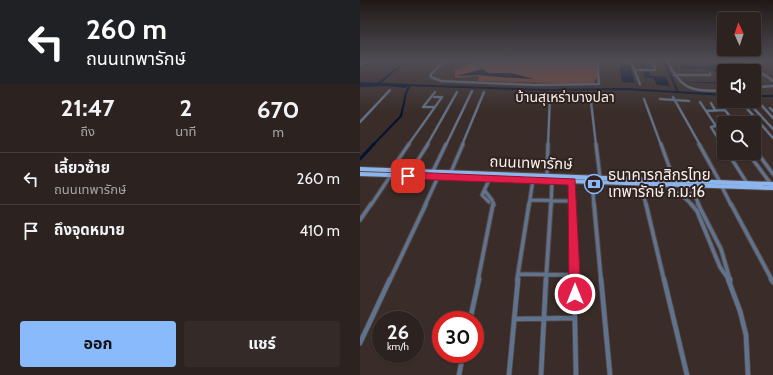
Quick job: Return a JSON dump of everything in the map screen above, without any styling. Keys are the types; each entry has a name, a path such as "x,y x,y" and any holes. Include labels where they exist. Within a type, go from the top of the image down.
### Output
{"main road":[{"name":"ถนนเทพารักษ์","path":"361,170 438,176 552,181 691,186 721,184"},
{"name":"ถนนเทพารักษ์","path":"391,172 410,170 600,177 674,180 772,187"},
{"name":"ถนนเทพารักษ์","path":"736,185 747,183 772,187"}],"street":[{"path":"433,78 441,81 535,85 597,85 599,84 599,78"},
{"path":"638,78 640,84"},
{"path":"677,78 687,88 717,90"},
{"path":"761,87 773,86"},
{"path":"360,122 390,90"},
{"path":"433,171 472,91"},
{"path":"435,92 423,107 435,107"},
{"path":"410,170 447,111 457,92"},
{"path":"451,172 484,92"},
{"path":"590,93 600,177"},
{"path":"542,96 550,96 547,175"},
{"path":"360,220 442,97 434,97"},
{"path":"660,99 674,98 689,101"},
{"path":"674,98 773,282"},
{"path":"644,99 674,180"},
{"path":"700,102 716,126 711,127 717,137"},
{"path":"711,103 715,110"},
{"path":"761,105 773,118"},
{"path":"746,108 773,138"},
{"path":"754,108 773,129"},
{"path":"770,108 773,111"},
{"path":"706,111 725,110 730,116"},
{"path":"761,158 773,174"},
{"path":"732,160 747,183"},
{"path":"753,160 772,187"},
{"path":"360,343 438,176"},
{"path":"472,311 491,202 482,195 485,192 490,178"},
{"path":"508,375 518,274 533,180"},
{"path":"541,375 552,181"},
{"path":"572,181 576,375"},
{"path":"592,182 610,375"},
{"path":"641,184 687,375"},
{"path":"666,185 690,202 700,217 720,267 730,282 746,335 748,375"},
{"path":"691,186 730,274 730,282"},
{"path":"682,196 693,193"},
{"path":"530,200 572,201"},
{"path":"690,202 696,200"},
{"path":"518,274 575,275"},
{"path":"514,319 575,318"},
{"path":"459,375 461,363"}],"shaded area":[{"path":"478,78 596,78 592,84 478,81"}],"water":[{"path":"621,78 634,78 635,83 622,82"},
{"path":"653,78 667,78 670,86 657,85"},
{"path":"360,82 412,84 405,88 385,86 360,87"},
{"path":"682,82 717,82 717,84"}],"waterway":[{"path":"378,84 385,78"},
{"path":"672,78 678,92"},
{"path":"373,145 401,116 406,93 410,85"},
{"path":"410,85 546,90 626,89 717,95"},
{"path":"761,96 773,96"},
{"path":"360,159 374,144"}],"place":[{"name":"ธนาคารกสิกรไทย เทพารักษ์ ก.ม.16","path":"594,184"}],"district":[{"name":"บ้านสุเหร่าบางปลา","path":"565,97"}],"route":[{"path":"408,176 572,181 575,294"}]}
